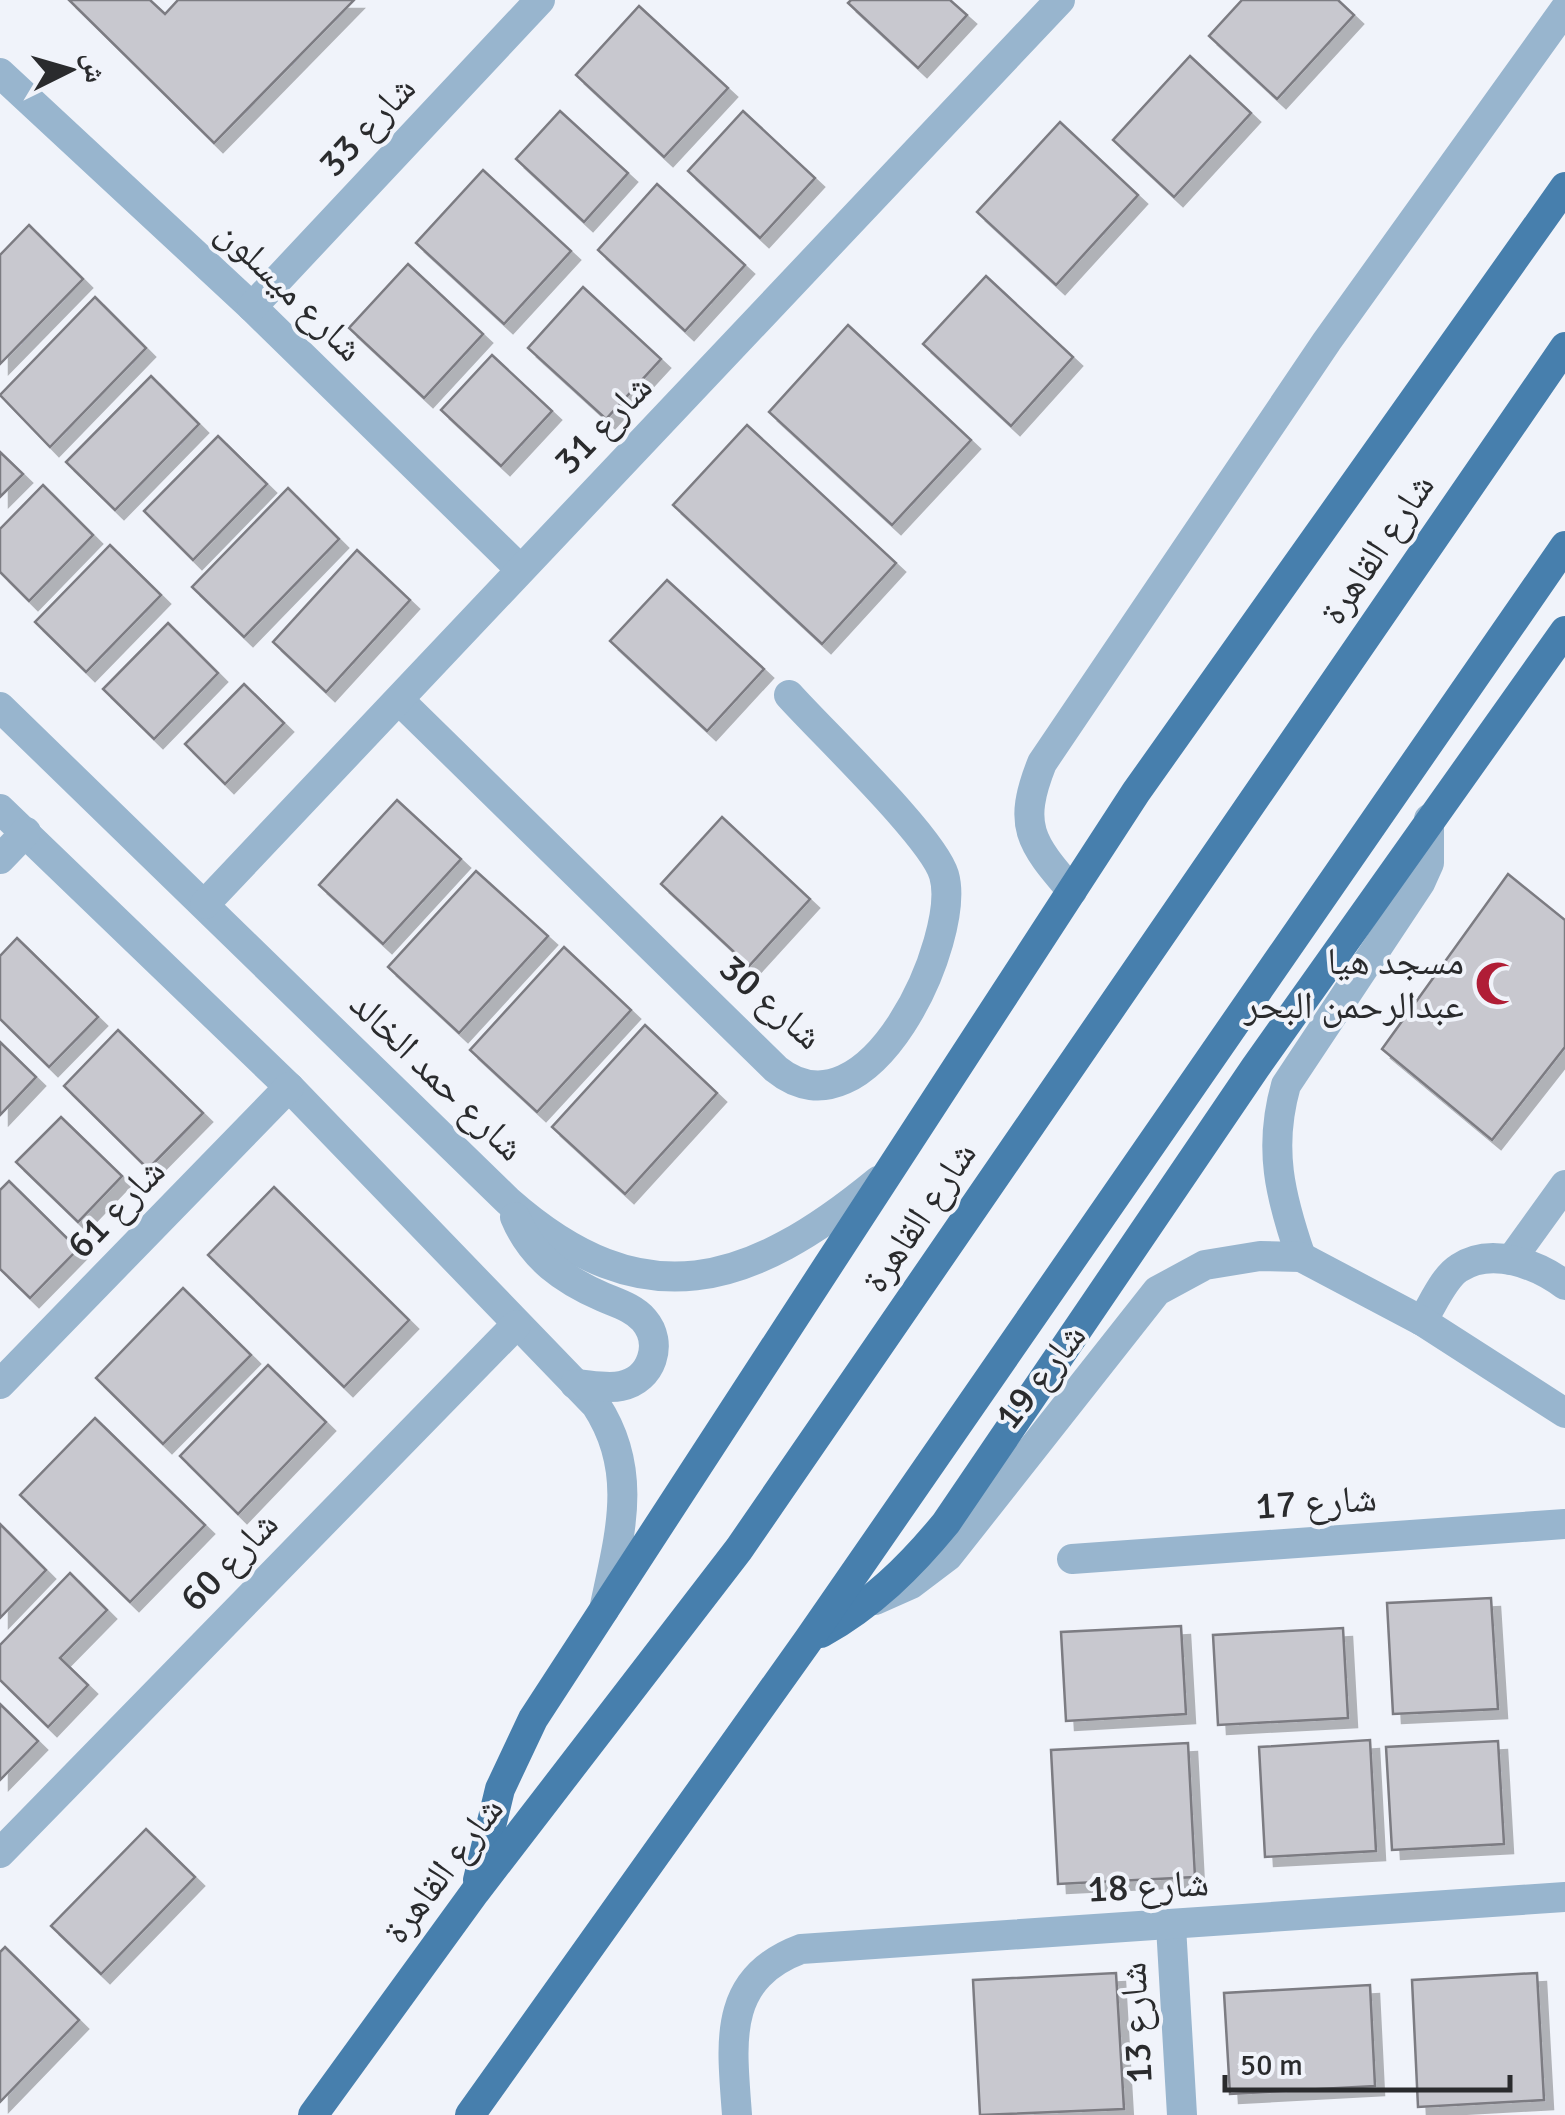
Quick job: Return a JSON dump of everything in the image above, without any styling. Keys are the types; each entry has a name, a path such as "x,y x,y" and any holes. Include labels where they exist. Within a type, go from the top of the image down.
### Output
{"main road":[{"path":"475,1892 500,1789 514,1753 1136,792 1565,187"},
{"name":"شارع القاهرة","path":"314,2115 475,1892 739,1550 1565,346"},
{"path":"470,2115 810,1640 1565,546"},
{"path":"810,1640 902,1574 946,1523 1429,819 1565,632"}],"street":[{"name":"شارع 33","path":"252,307 540,0"},
{"name":"شارع 31","path":"205,904 1060,0"},
{"path":"1072,891 1033,837 1027,801 1042,763 1327,341 1565,9"},
{"name":"شارع ميسلون","path":"0,73 252,307 520,569"},
{"name":"شارع 30","path":"399,700 776,1069 798,1083 829,1086 868,1068 887,1045 926,970 944,916 946,886 930,848 789,696"},
{"name":"شارع حمد الخالد","path":"0,708 508,1202 562,1244 612,1267 650,1275 688,1276 762,1259 797,1243 888,1173"},
{"path":"0,809 290,1087 575,1384 612,1430 622,1458 623,1520 603,1614"},
{"path":"1302,1257 1276,1164 1277,1116 1286,1085 1420,883 1428,863 1429,819"},
{"path":"0,858 26,832"},
{"name":"شارع 61","path":"0,1384 290,1087"},
{"path":"1511,1260 1565,1185"},
{"path":"508,1202 518,1226 549,1267 570,1283 638,1314 652,1334 652,1358 639,1378 616,1388 575,1384"},
{"name":"شارع 19","path":"868,1602 921,1578 956,1547 1158,1291 1205,1265 1260,1256 1302,1257 1422,1321 1565,1413"},
{"path":"1422,1321 1457,1268 1511,1260 1549,1273 1565,1285"},
{"name":"شارع 60","path":"0,1853 516,1325"},
{"name":"شارع 17","path":"1072,1559 1565,1524"},
{"name":"شارع 18","path":"737,2115 734,2023 750,1985 782,1956 821,1944 1171,1926 1565,1897"},
{"name":"شارع 13","path":"1171,1926 1182,2115"}],"building":[{"path":"69,0 150,0 165,14 178,0 354,0 214,143"},
{"path":"950,0 967,15 918,68 848,3"},
{"path":"1242,0 1338,0 1354,15 1277,99 1209,36"},
{"path":"639,6 728,88 664,157 576,75"},
{"path":"1190,56 1251,113 1174,197 1113,140"},
{"path":"560,111 628,173 584,222 516,159"},
{"path":"743,111 815,178 760,238 688,171"},
{"path":"1060,122 1138,195 1056,285 977,212"},
{"path":"483,170 571,251 504,324 416,243"},
{"path":"657,184 745,265 685,331 598,250"},
{"path":"29,225 83,279 0,364 0,255"},
{"path":"408,264 483,334 424,398 349,328"},
{"path":"986,276 1073,357 1011,426 923,344"},
{"path":"583,287 661,359 606,419 528,348"},
{"path":"95,297 146,348 50,447 0,395"},
{"path":"848,325 971,440 892,525 769,412"},
{"path":"492,355 552,411 501,466 441,410"},
{"path":"151,376 199,424 115,510 66,462"},
{"path":"747,425 896,563 822,644 673,505"},
{"path":"218,436 267,484 193,560 144,511"},
{"path":"0,452 23,474 0,497"},
{"path":"43,485 93,535 29,601 0,572 0,529"},
{"path":"288,488 339,539 244,637 192,587"},
{"path":"110,545 161,595 86,672 35,622"},
{"path":"357,550 410,600 326,692 273,642"},
{"path":"667,580 764,669 707,731 610,641"},
{"path":"168,623 218,673 154,739 103,689"},
{"path":"244,684 284,723 225,784 185,744"},
{"path":"397,800 461,859 383,944 319,885"},
{"path":"722,817 810,899 749,966 661,884"},
{"path":"476,871 548,936 459,1033 388,967"},
{"name":"مسجد هيا عبدالرحمن البحر","path":"1508,874 1565,920 1565,1047 1492,1140 1382,1049"},
{"path":"17,938 98,1017 49,1067 0,1019 0,956"},
{"path":"564,947 631,1010 537,1112 470,1050"},
{"path":"645,1025 717,1093 625,1194 552,1127"},
{"path":"118,1030 203,1113 148,1169 64,1086"},
{"path":"0,1042 36,1077 0,1115"},
{"path":"61,1117 122,1176 78,1222 16,1162"},
{"path":"9,1181 78,1249 30,1298 0,1269 0,1190"},
{"path":"274,1187 409,1320 344,1387 208,1255"},
{"path":"183,1288 251,1355 163,1444 96,1378"},
{"path":"268,1365 326,1422 238,1514 180,1456"},
{"path":"95,1418 205,1525 130,1602 20,1495"},
{"path":"0,1524 46,1570 0,1618"},
{"path":"70,1573 107,1610 60,1658 88,1685 48,1727 0,1680 0,1645"},
{"path":"1491,1598 1498,1709 1393,1714 1387,1603"},
{"path":"1181,1626 1186,1714 1066,1721 1061,1632"},
{"path":"1343,1628 1348,1718 1218,1725 1213,1635"},
{"path":"0,1704 38,1741 0,1780"},
{"path":"1370,1740 1376,1851 1265,1857 1259,1747"},
{"path":"1498,1741 1504,1844 1392,1850 1386,1747"},
{"path":"1188,1743 1195,1877 1058,1884 1051,1750"},
{"path":"146,1829 195,1877 101,1974 51,1926"},
{"path":"5,1947 79,2020 0,2102 0,1952"},
{"path":"1116,1973 1124,2109 980,2115 973,1980"},
{"path":"1537,1973 1544,2100 1418,2107 1412,1980"},
{"path":"1370,1985 1375,2086 1230,2094 1224,1993"}],"place":[{"name":"مسجد هيا عبدالرحمن البحر","path":"1497,983"}]}
